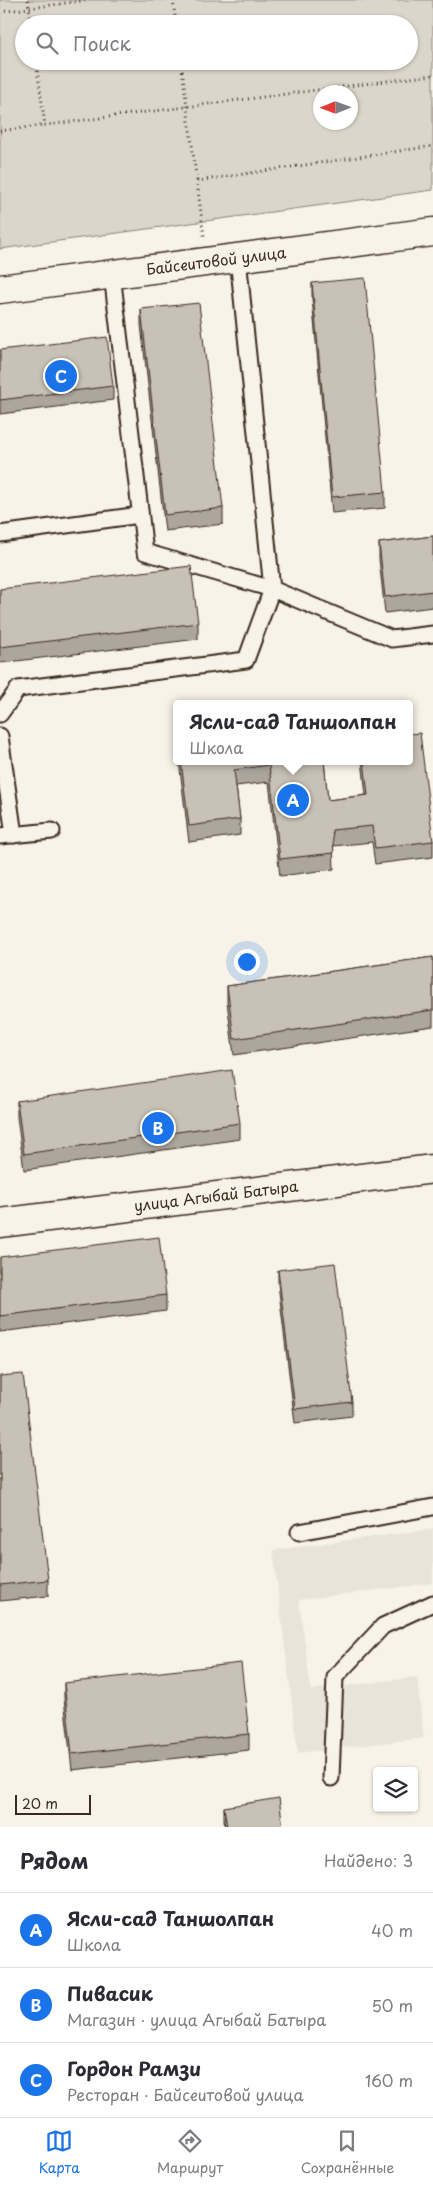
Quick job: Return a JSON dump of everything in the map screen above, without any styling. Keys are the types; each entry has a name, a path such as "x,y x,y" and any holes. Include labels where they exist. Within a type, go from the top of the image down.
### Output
{"street":[{"name":"Байсеитовой улица","path":"0,289 433,232"},
{"name":"улица Агыбай Батыра","path":"0,1223 433,1169"}],"lane":[{"path":"0,714 18,689 246,660 272,589 238,258"},
{"path":"112,274 145,552 272,589 392,639 433,634"},
{"path":"0,534 140,515"},
{"path":"0,736 7,836 52,831"},
{"path":"299,1532 433,1507"},
{"path":"331,1778 335,1677 383,1626 433,1603"}],"path":[{"path":"28,0 30,15"},
{"path":"0,12 88,0"},
{"path":"173,0 175,15"},
{"path":"37,70 45,125"},
{"path":"182,70 208,261"},
{"path":"0,131 433,75"},
{"path":"197,180 433,146"}],"shaded area":[{"path":"0,0 433,0 433,190 0,249"},
{"path":"433,1529 433,1583 299,1600 311,1690 417,1677 424,1738 298,1753 273,1550"}],"building":[{"path":"365,278 385,492 332,497 312,283"},
{"path":"199,303 223,508 165,515 141,309"},
{"path":"107,337 113,386 0,400 0,350"},
{"path":"433,536 433,591 385,597 379,543"},
{"path":"191,566 198,623 0,647 0,589"},
{"path":"420,733 433,841 375,848 372,826 332,830 334,853 280,859 269,765 324,765 328,800 368,795 364,765 413,765 413,734"},
{"path":"181,765 269,765 234,770 240,819 189,826"},
{"path":"433,957 433,1010 234,1039 227,986"},
{"path":"232,1070 240,1123 24,1154 17,1101"},
{"path":"159,1237 166,1295 0,1316 0,1257"},
{"path":"335,1263 352,1402 295,1409 278,1270"},
{"path":"23,1374 48,1580 0,1585 0,1376"},
{"path":"241,1663 249,1734 72,1754 64,1683"},
{"path":"279,1798 283,1827 227,1827 224,1807"}],"place":[{"name":"Гордон Рамзи","path":"61,376"},
{"name":"Ясли-сад Таншолпан","path":"293,800"},
{"name":"Пивасик","path":"158,1128"}]}
